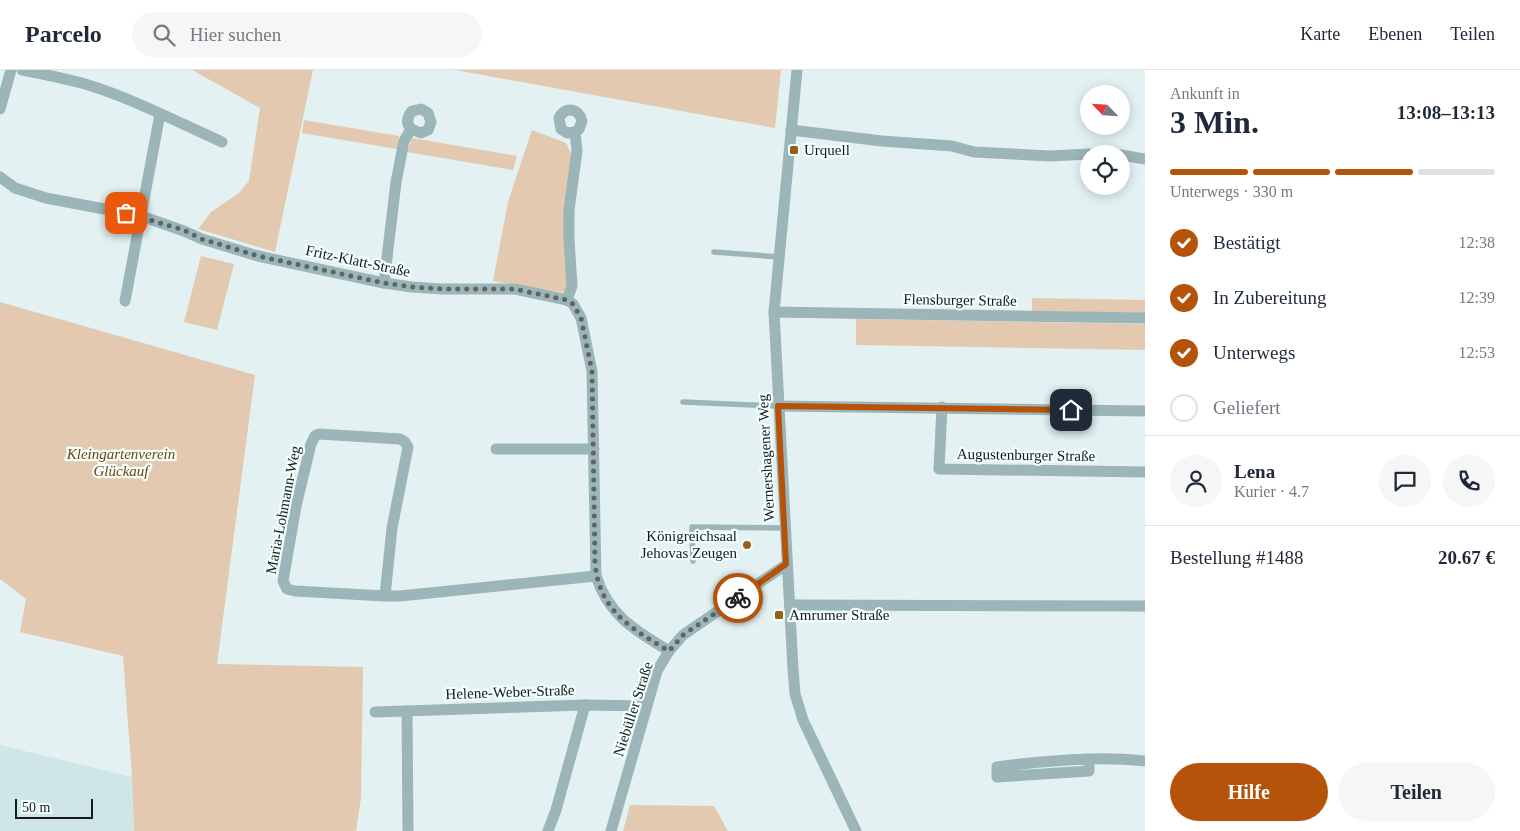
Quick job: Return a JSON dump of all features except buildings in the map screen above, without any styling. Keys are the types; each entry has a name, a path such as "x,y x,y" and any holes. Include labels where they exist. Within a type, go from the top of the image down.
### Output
{"street":[{"path":"0,109 11,70"},
{"path":"22,70 85,84 160,114 222,142"},
{"name":"Wernershagener Weg","path":"797,70 774,312 786,564 795,694 803,720 856,831"},
{"path":"125,301 160,114"},
{"path":"384,283 396,182 404,141 411,130"},
{"path":"791,130 886,142 952,146 974,152 1050,156 1080,154"},
{"path":"575,132 577,151 569,210 572,286 567,300 573,304 581,318 589,352 593,391 596,576 604,597 625,622 669,651"},
{"path":"1130,156 1145,159"},
{"name":"Fritz-Klatt-Straße","path":"0,178 15,188 46,198 141,216 184,230 202,239 258,256 384,283 412,287 514,289 567,300"},
{"name":"Flensburger Straße","path":"774,312 1145,318"},
{"path":"778,406 1145,411"},
{"name":"Augustenburger Straße","path":"942,407 939,469 1145,472"},
{"name":"Maria-Lohmann-Weg","path":"386,596 392,528 408,447 400,439 319,434 315,436 311,444 296,506 283,581 287,589 295,591 386,596 400,596 596,576"},
{"path":"496,449 594,449"},
{"name":"Niebüller Straße","path":"611,831 658,671 669,651 683,635 786,564"},
{"path":"790,604 1145,606"},
{"path":"548,831 556,810 584,705"},
{"name":"Helene-Weber-Straße","path":"375,712 584,705 647,706"},
{"path":"407,711 408,831"},
{"path":"1089,759 1089,771 997,778 996,767 1089,759 1123,758 1145,761"}],"lane":[{"path":"714,252 779,257"},
{"path":"684,402 778,406"},
{"path":"693,561 692,527 785,528"}],"shaded area":[{"path":"0,745 132,777 134,831 0,831"}],"green space":[{"path":"192,70 313,70 275,252 198,229 211,212 239,193 249,181 260,108"},
{"path":"455,70 781,70 775,128"},
{"path":"304,120 399,136 397,149 302,133"},
{"path":"532,130 566,143 572,155 568,290 565,293 493,281 508,202"},
{"path":"412,138 517,156 513,170 407,152"},
{"path":"201,256 234,264 217,330 184,322"},
{"path":"1032,298 1145,300 1145,313 1032,311"},
{"name":"Kleingartenverein Glückauf","path":"0,302 255,375 217,664 363,667 361,798 356,831 134,831 123,656 20,632 26,599 0,579"},
{"path":"856,319 1145,324 1145,350 856,345"},
{"path":"630,805 714,806 728,831 623,831"}],"way so far":[{"path":"126,213 184,230 202,239 258,256 384,283 442,289 514,289 560,297 567,300 573,304 581,318 592,371 595,563 596,576 604,597 617,615 633,629 669,651 683,635 738,598"}],"place":[{"name":"Urquell","path":"794,150"},
{"name":"Königreichsaal Jehovas Zeugen","path":"747,545"},
{"name":"Amrumer Straße","path":"779,615"}],"route":[{"path":"738,598 786,564 778,406 1071,410"}]}
